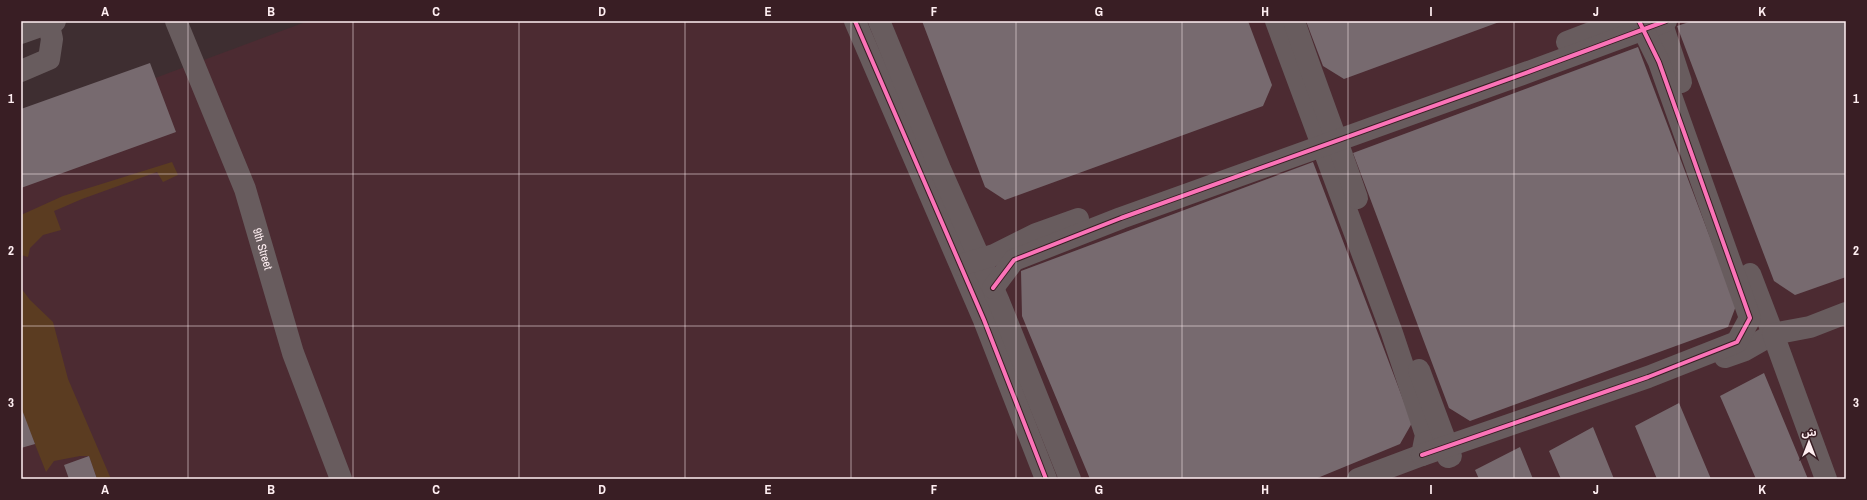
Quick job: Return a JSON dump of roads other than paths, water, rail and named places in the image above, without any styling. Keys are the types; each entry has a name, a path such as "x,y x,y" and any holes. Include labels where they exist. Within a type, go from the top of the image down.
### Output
{"street":[{"name":"9th Street","path":"176,21 245,189 293,353 341,479"},
{"path":"855,21 970,262 993,288 1070,479"},
{"path":"879,21 970,262 984,320 1046,479"},
{"path":"1276,21 1327,137 1379,264 1450,450"},
{"path":"1294,21 1321,102 1327,137 1426,435 1422,455"},
{"path":"993,288 1014,260 1622,21"},
{"path":"21,34 51,22 52,39 49,59 21,71"},
{"path":"970,262 994,255 1036,234 1327,137 1654,23"},
{"path":"1654,23 1659,62 1750,318 1761,335 1826,479"},
{"path":"1654,23 1714,178 1761,335 1813,479"},
{"path":"1391,479 1450,450 1745,350 1761,335 1846,303"},
{"path":"1761,335 1810,327 1846,313"},
{"path":"1358,479 1422,455 1450,450"}]}
